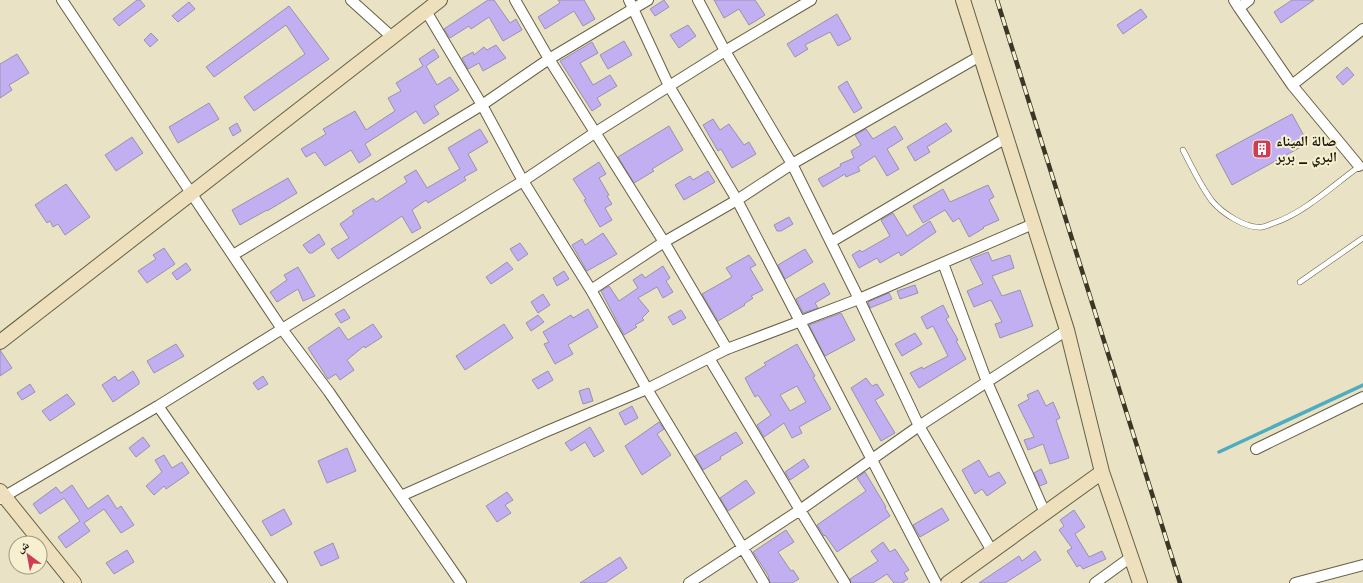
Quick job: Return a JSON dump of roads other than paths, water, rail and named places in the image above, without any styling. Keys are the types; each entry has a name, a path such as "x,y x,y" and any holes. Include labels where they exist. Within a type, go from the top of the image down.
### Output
{"street":[{"path":"62,0 191,194 234,255 282,329 329,392 461,583"},
{"path":"351,0 392,37"},
{"path":"0,342 440,0"},
{"path":"515,0 549,59 664,242 727,350"},
{"path":"234,255 482,105 632,4 648,0"},
{"path":"698,0 725,51 792,164 859,299 919,426 992,551"},
{"path":"74,583 1,495 158,406 523,181 596,132 725,51 811,0"},
{"path":"963,0 1067,330 1102,472 1140,583"},
{"path":"1249,0 1236,4 1292,85 1362,167"},
{"path":"632,4 669,86 737,200 936,583"},
{"path":"426,11 482,105 523,181 590,290 647,389 764,583"},
{"path":"1292,85 1363,29"},
{"path":"590,290 664,242 737,200 792,164 980,56"},
{"path":"831,242 1006,138"},
{"path":"401,496 545,432 647,389 727,350 859,299 1033,224"},
{"path":"943,263 987,382 1045,513"},
{"path":"689,583 800,510 919,426 1067,330"},
{"path":"710,358 845,583"},
{"path":"1256,449 1363,397"},
{"path":"158,406 282,583"},
{"path":"948,583 1102,472"},
{"path":"1095,583 1131,557"},
{"path":"1295,583 1363,565"},
{"path":"1333,573 1336,583"}],"lane":[{"path":"1183,150 1205,190 1214,202 1228,215 1245,224 1262,227 1282,220 1310,204 1362,167"},
{"path":"1300,282 1363,238"}],"waterway":[{"path":"1219,452 1363,385"}],"railway":[{"path":"997,0 1180,583"}],"place":[{"name":"صالة الميناء البري _ بربر","path":"1262,149"}]}
